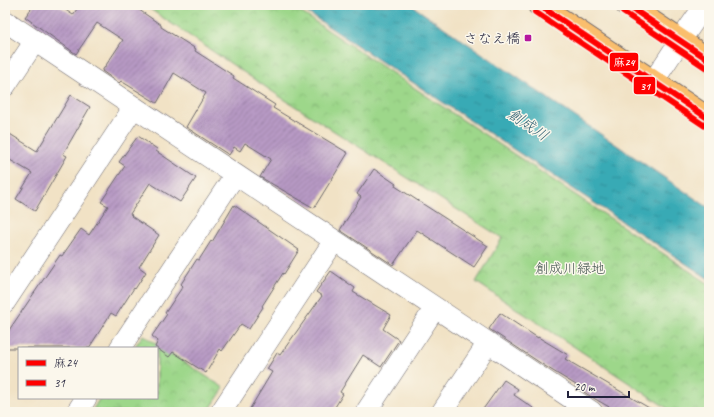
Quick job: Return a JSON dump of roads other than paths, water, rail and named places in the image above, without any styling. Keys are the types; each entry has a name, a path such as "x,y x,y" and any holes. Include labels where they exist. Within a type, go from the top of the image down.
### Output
{"highway":[{"path":"539,5 709,119"},
{"path":"627,5 709,60"}],"street":[{"path":"653,82 705,5"},
{"path":"5,21 592,412"},
{"path":"5,86 35,41"},
{"path":"5,302 134,107"},
{"path":"121,347 235,175"},
{"path":"221,412 334,241"},
{"path":"366,412 435,308"},
{"path":"442,412 488,343"},
{"path":"77,412 85,399"}],"water":[{"name":"創成川","path":"296,5 411,5 709,208 709,279"}],"place":[{"name":"さなえ橋","path":"528,38"}],"park label":[{"name":"創成川緑地","path":"570,268"}]}
